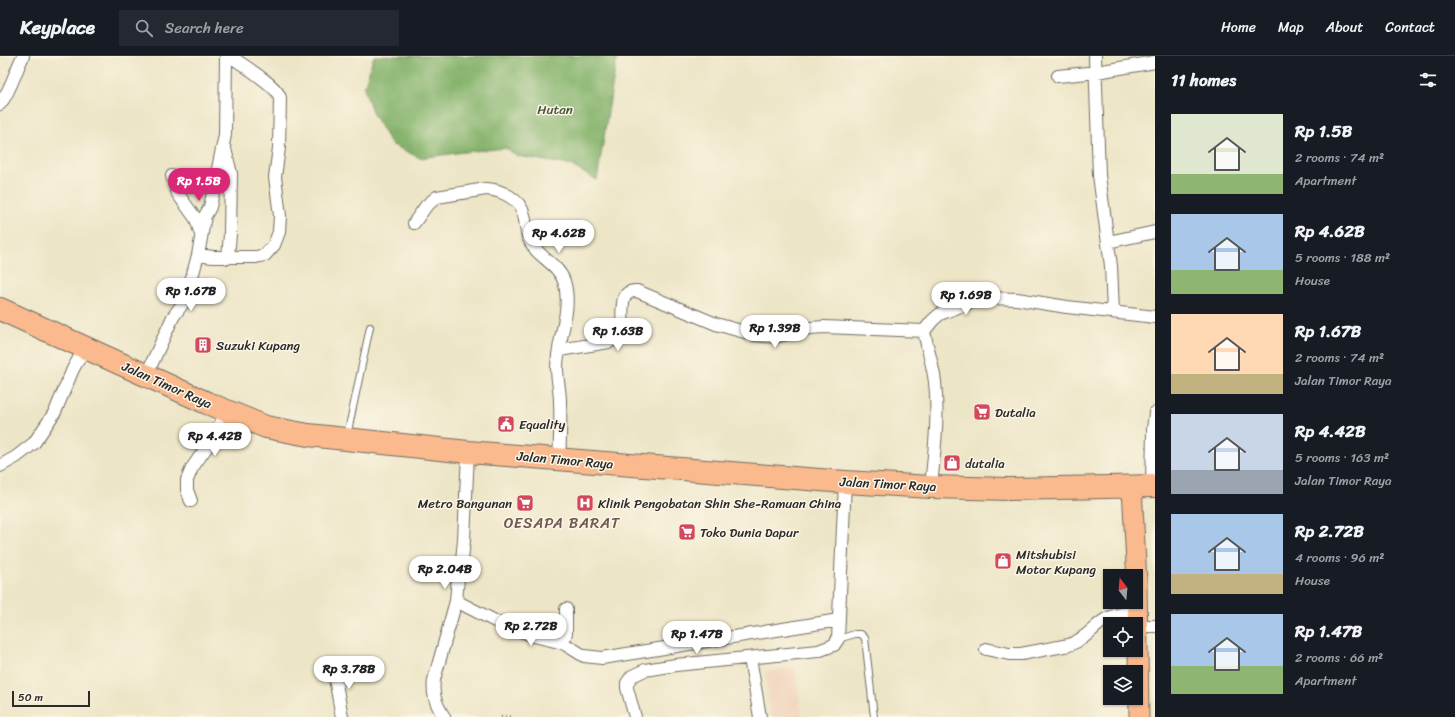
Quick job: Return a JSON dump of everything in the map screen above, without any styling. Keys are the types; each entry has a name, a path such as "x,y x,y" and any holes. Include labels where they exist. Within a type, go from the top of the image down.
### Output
{"highway":[{"name":"Jalan Timor Raya","path":"0,309 207,403 266,427 308,435 346,440 559,460 846,482 932,487 1009,489 1146,487"}],"main road":[{"path":"1139,717 1144,621 1135,541 1146,487"}],"street":[{"path":"0,104 9,92 17,67 23,56"},
{"path":"146,376 173,317 186,299 198,255 205,216 210,207 224,142 226,56"},
{"path":"198,255 247,258 266,255 274,245 279,232 280,216 275,177 279,148 279,93 268,83 230,56"},
{"path":"1096,56 1099,175 1111,266 1113,311"},
{"path":"1058,76 1096,72 1155,62"},
{"path":"224,142 231,174 228,258"},
{"path":"172,176 178,194 196,220 201,236"},
{"path":"414,223 426,206 434,199 441,196 486,189 498,191 513,199 520,207 530,241 556,268 564,283 566,301 563,335 559,350 557,368 560,401 559,460"},
{"path":"1108,242 1155,232"},
{"path":"559,350 609,342 619,338 622,332 624,298 632,290 716,324 765,337 775,337 810,328 824,327 924,331"},
{"path":"932,487 937,426 936,384 934,368 927,349 924,331 940,314 974,301 988,298 1017,299 1067,307 1113,311 1155,317"},
{"path":"0,466 16,457 34,443 55,412 73,369 85,348"},
{"path":"191,501 187,490 187,480 192,468 213,438 227,411"},
{"path":"1146,487 1155,413"},
{"path":"444,717 437,706 432,690 456,601 464,540 468,452"},
{"path":"636,717 627,688 632,676 645,670 676,665 818,651 834,645 838,639 846,482"},
{"path":"456,601 499,623 534,636 563,644 584,656 602,658 839,620"},
{"path":"563,644 566,632 566,609"},
{"path":"986,649 1009,654 1021,654 1069,645 1077,642 1105,620 1114,616 1144,621"},
{"path":"750,658 760,717"},
{"path":"333,667 342,717"}],"lane":[{"path":"346,440 370,327"},
{"path":"838,639 856,634 861,634 865,638 874,717"}],"path":[{"path":"501,717 512,717"}],"shaded area":[{"path":"795,667 802,717 771,717 765,672"}],"green space":[{"name":"Hutan","path":"374,56 617,56 597,180 570,165 517,156 506,148 420,158 391,144 373,114 364,88"}],"place":[{"name":"Suzuki Kupang","path":"203,345"},
{"name":"Dutalia","path":"982,412"},
{"name":"Equality","path":"506,424"},
{"name":"dutalia","path":"952,463"},
{"name":"Metro Bangunan","path":"525,503"},
{"name":"Klinik Pengobatan Shin She-Ramuan China","path":"585,503"},
{"name":"Toko Dunia Dapur","path":"687,532"},
{"name":"Mitshubisi Motor Kupang","path":"1003,561"}],"district":[{"name":"OESAPA BARAT","path":"562,523"}]}
